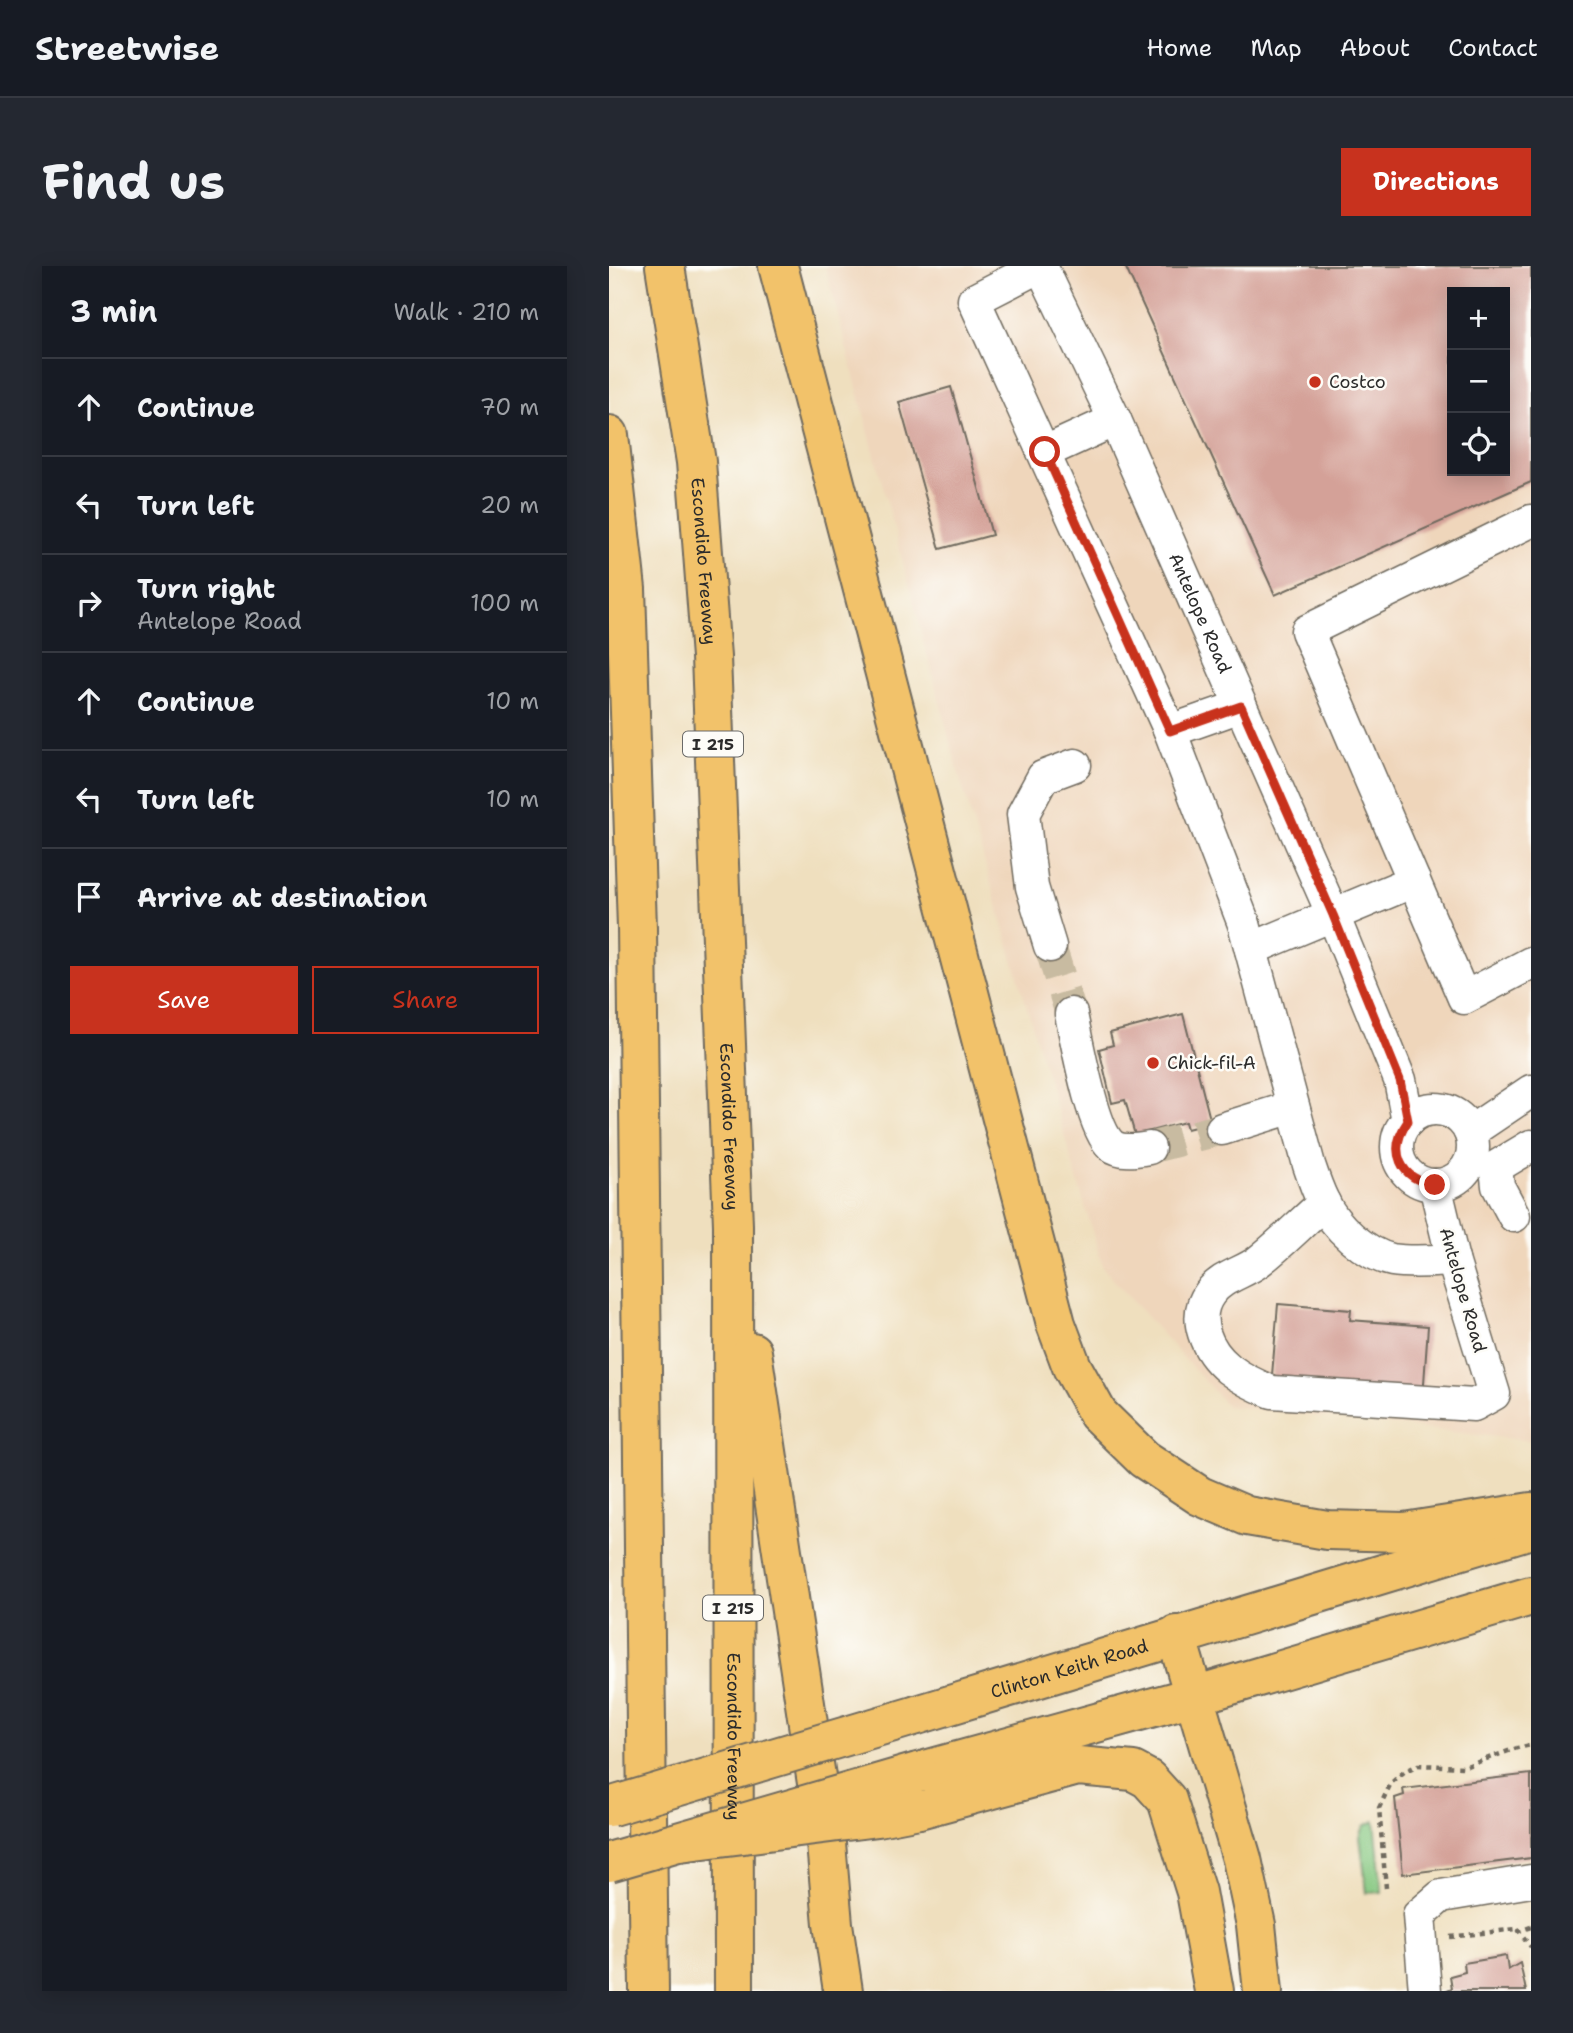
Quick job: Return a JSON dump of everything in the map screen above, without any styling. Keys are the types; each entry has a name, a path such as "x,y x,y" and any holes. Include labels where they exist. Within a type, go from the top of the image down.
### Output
{"main road":[{"name":"Escondido Freeway","path":"665,266 696,463 711,657 733,1225 734,1991"},
{"path":"778,266 1056,1324 1072,1367 1098,1414 1144,1459 1200,1496 1247,1516 1327,1530 1404,1532 1531,1512"},
{"path":"609,435 627,589 637,928 649,1991"},
{"path":"733,1225 824,1829 833,1924 843,1991"},
{"name":"Clinton Keith Road","path":"609,1807 1531,1529"},
{"path":"609,1863 680,1842 878,1817 919,1790 1194,1696 1531,1596"},
{"path":"1176,1635 1242,1859 1256,1925 1263,1991"},
{"path":"919,1790 1078,1766 1133,1771 1148,1779 1167,1800 1196,1892 1214,1991"}],"street":[{"name":"Antelope Road","path":"1041,266 1115,420 1333,915 1400,1080 1408,1121"},
{"path":"1041,266 975,300 1170,731 1244,924 1309,1165 1324,1203 1337,1223 1351,1236 1368,1249 1390,1259 1421,1262 1453,1260"},
{"path":"1045,452 1115,420"},
{"path":"1531,521 1307,631 1464,998 1531,963"},
{"path":"1170,731 1241,706"},
{"path":"1050,946 1032,887 1023,814 1043,777 1075,765"},
{"path":"1251,949 1414,881"},
{"path":"1071,1014 1100,1128 1112,1146 1131,1151 1149,1148"},
{"path":"1470,1132 1531,1091"},
{"path":"1222,1129 1293,1107"},
{"path":"1442,1110 1454,1114 1470,1132 1472,1157 1467,1168 1447,1183 1423,1183 1403,1168 1397,1144 1401,1131 1417,1113 1442,1110"},
{"path":"1514,1216 1498,1186 1496,1167 1531,1146"},
{"path":"1498,1186 1531,1165"},
{"name":"Antelope Road","path":"1324,1203 1252,1267 1232,1275 1211,1291 1202,1307 1202,1329 1212,1350 1228,1368 1272,1392 1474,1405 1494,1394 1453,1260 1435,1185"},
{"path":"1425,1991 1419,1915 1440,1896 1531,1881"}],"path":[{"path":"1386,1888 1379,1808 1391,1783 1403,1772 1418,1765 1464,1767 1531,1745"},
{"path":"1519,1931 1531,1927"},
{"path":"1449,1937 1516,1929 1531,1947"}],"shaded area":[{"path":"825,266 1531,266 1531,1441 1227,1406 1103,1268 956,764"}],"green space":[{"path":"1375,1821 1382,1892 1367,1893 1360,1837 1364,1826"}],"building":[{"name":"Costco","path":"1125,266 1531,266 1531,482 1275,595"},
{"path":"951,387 992,535 940,549 899,402"},
{"path":"1183,1014 1211,1123 1187,1129 1185,1122 1135,1135 1125,1100 1112,1103 1099,1049 1113,1045 1110,1033"},
{"path":"1278,1304 1351,1310 1350,1320 1428,1326 1423,1398 1271,1387"},
{"path":"1531,1774 1531,1858 1403,1874 1395,1798 1404,1795 1403,1789"},
{"path":"1506,1956 1508,1970 1520,1963 1526,1991 1445,1991 1452,1988 1450,1976 1465,1972 1464,1963"}],"tunnel":[{"path":"1050,946 1071,1014"},
{"path":"1149,1148 1222,1129"}],"place":[{"name":"Costco","path":"1315,382"},
{"name":"Chick-fil-A","path":"1153,1063"}],"route":[{"path":"1045,452 1170,731 1241,706 1333,915 1400,1080 1408,1121 1397,1144 1398,1156 1403,1168 1412,1177 1435,1185"}]}
